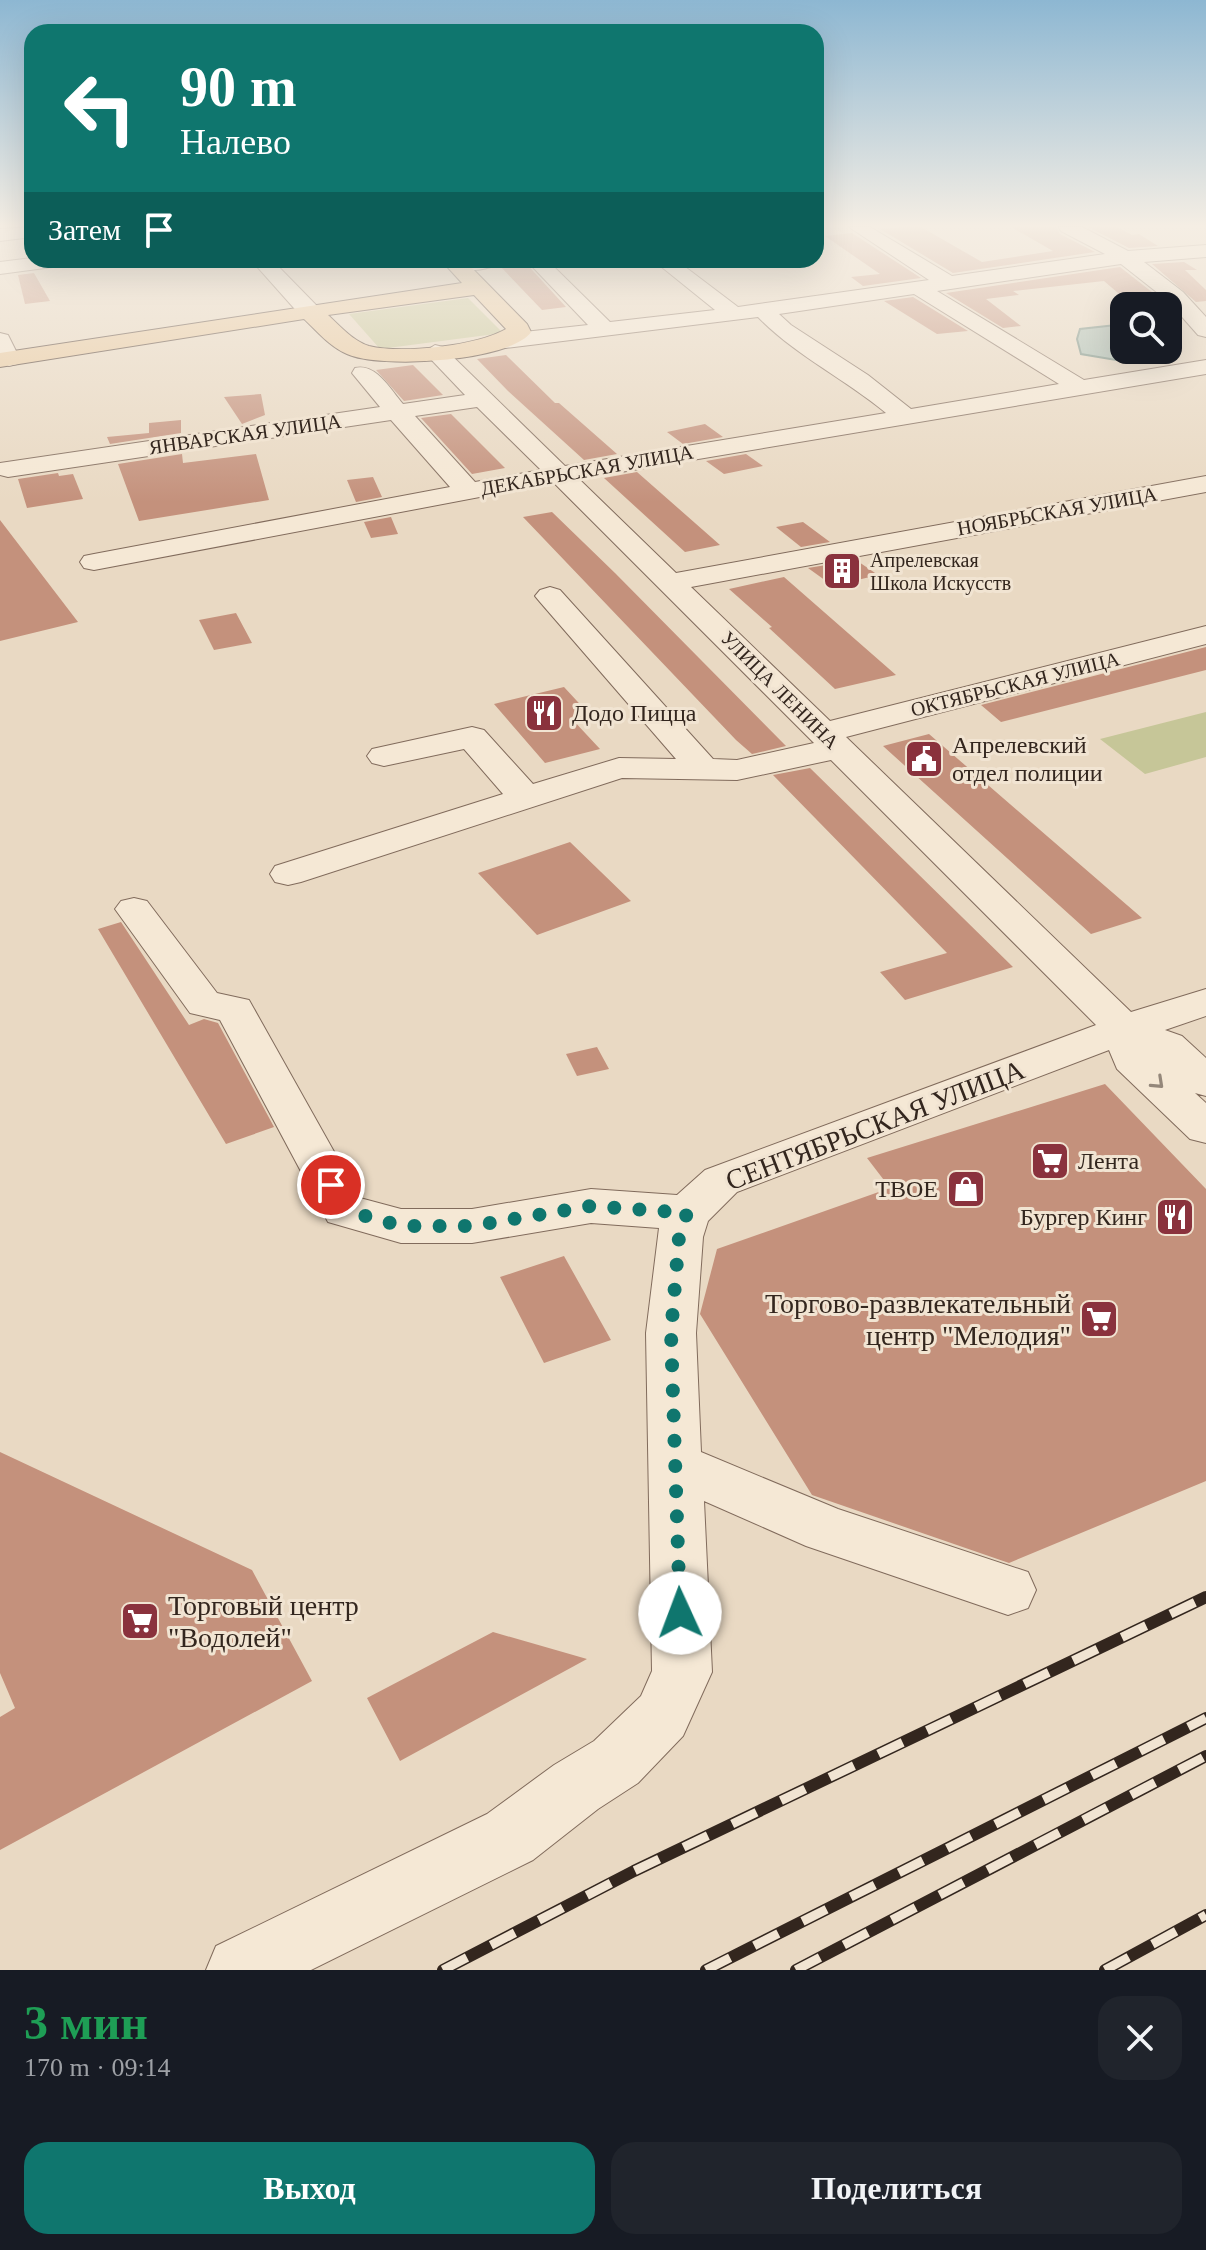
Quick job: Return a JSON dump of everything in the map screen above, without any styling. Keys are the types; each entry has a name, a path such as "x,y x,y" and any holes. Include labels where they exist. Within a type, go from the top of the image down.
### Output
{"main road":[{"path":"3,353 251,319"},
{"path":"319,319 356,350 395,357 505,341 519,332 509,319"}],"street":[{"path":"595,319 605,329"},
{"path":"505,341 692,319"},
{"path":"772,319 783,330 860,380 906,417"},
{"path":"968,319 1081,388"},
{"name":"УЛИЦА ЛЕНИНА","path":"435,352 1124,1029 1167,1046 1206,1082"},
{"name":"ДЕКАБРЬСКАЯ УЛИЦА","path":"94,562 561,474 1206,367"},
{"path":"363,373 468,491"},
{"name":"ЯНВАРСКАЯ УЛИЦА","path":"8,469 483,399"},
{"name":"НОЯБРЬСКАЯ УЛИЦА","path":"672,582 1206,484"},
{"path":"550,596 704,770"},
{"name":"ОКТЯБРЬСКАЯ УЛИЦА","path":"288,874 619,768 737,770 832,740 1206,635"},
{"path":"384,756 472,737 526,798"},
{"path":"134,909 204,1004 235,1009 344,1210 401,1226 472,1226 591,1206 687,1213 679,1237 671,1333 682,1672 662,1716 616,1762 576,1787 510,1837 240,1970"},
{"name":"СЕНТЯБРЬСКАЯ УЛИЦА","path":"687,1213 721,1181 1124,1029 1206,1002"},
{"name":"УЛИЦА ЛЕНИНА","path":"1124,1029 1132,1059 1206,1128"},
{"path":"676,1465 825,1529 1008,1590"}],"green space":[{"path":"353,319 489,319 503,333 380,349"},
{"path":"1206,712 1206,757 1145,774 1100,739"}],"shaded area":[{"path":"1110,326 1110,359 1081,354 1077,339 1080,329"}],"building":[{"path":"913,319 948,319 968,331 937,334"},
{"path":"988,319 1012,319 1021,326 1003,328"},
{"path":"506,355 555,403 559,403 617,454 584,460 477,359"},
{"path":"413,365 443,395 404,401 376,370"},
{"path":"261,394 265,415 242,424 224,397"},
{"path":"451,414 505,468 472,474 421,418"},
{"path":"181,420 181,433 110,444 107,437 149,433 149,423"},
{"path":"705,424 723,437 683,444 667,432"},
{"path":"182,454 183,463 256,454 269,500 139,521 118,464"},
{"path":"746,454 763,466 724,474 706,461"},
{"path":"637,472 720,545 685,552 604,478"},
{"path":"58,473 59,476 73,474 83,499 27,508 18,479"},
{"path":"373,477 382,497 356,502 347,480"},
{"path":"552,512 786,746 752,754 736,740 523,517"},
{"path":"391,517 398,534 371,538 364,522"},
{"path":"0,520 78,622 0,641"},
{"path":"803,522 830,542 801,547 776,527"},
{"name":"Апрелевская Школа Искусств","path":"856,560 878,575 833,586 808,568"},
{"path":"784,577 896,675 835,689 729,589"},
{"path":"236,613 252,643 214,650 199,620"},
{"path":"1206,647 1206,670 1001,722 981,705"},
{"path":"564,687 589,714 572,719 600,749 545,763 494,704"},
{"path":"929,734 1142,918 1091,934 883,746"},
{"path":"810,768 1013,967 905,1000 880,972 947,953 773,775"},
{"path":"570,842 631,901 537,935 478,873"},
{"path":"121,922 189,1025 204,1019 218,1023 274,1127 226,1144 98,929"},
{"path":"597,1047 609,1069 577,1076 566,1054"},
{"path":"1105,1084 1206,1189 1206,1481 1009,1563 812,1495 700,1314 717,1249 890,1188 867,1158"},
{"path":"564,1256 611,1340 544,1363 500,1277"},
{"name":"Торговый центр \"Водолей\"","path":"0,1452 252,1570 312,1681 0,1850 0,1717 15,1708 0,1673"},
{"path":"493,1632 587,1659 400,1761 367,1698"}],"railway":[{"path":"443,1970 634,1871 1206,1597"},
{"path":"706,1970 1206,1718"},
{"path":"796,1970 1206,1756"},
{"path":"1105,1970 1206,1915"}],"place":[{"name":"Апрелевская Школа Искусств","path":"842,571"},
{"name":"Додо Пицца","path":"544,713"},
{"name":"Апрелевский отдел полиции","path":"924,759"},
{"name":"Лента","path":"1050,1161"},
{"name":"ТВОЕ","path":"966,1189"},
{"name":"Бургер Кинг","path":"1175,1217"},
{"name":"Торгово-развлекательный центр \"Мелодия\"","path":"1099,1319"},
{"name":"Торговый центр \"Водолей\"","path":"140,1621"}],"route":[{"path":"331,1185 344,1210 401,1226 472,1226 591,1206 687,1213 679,1237 671,1333 680,1613"}]}
